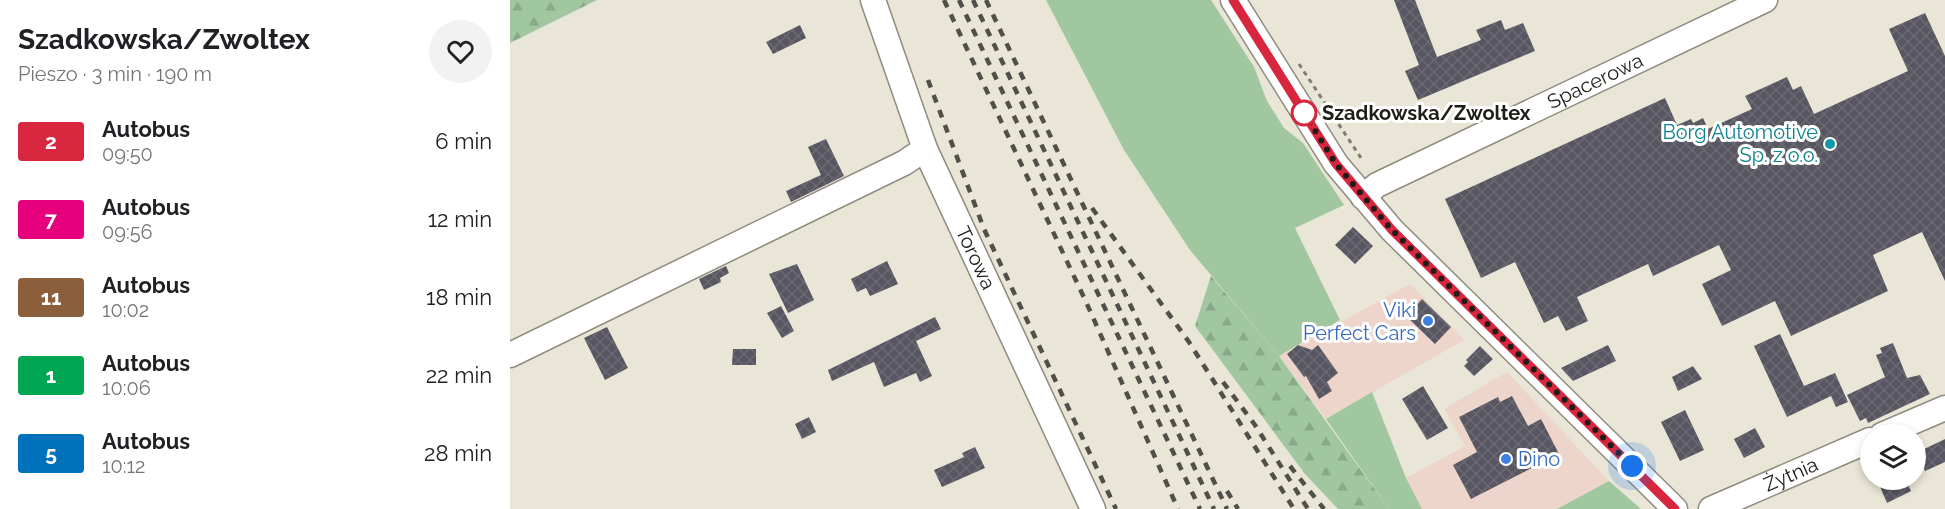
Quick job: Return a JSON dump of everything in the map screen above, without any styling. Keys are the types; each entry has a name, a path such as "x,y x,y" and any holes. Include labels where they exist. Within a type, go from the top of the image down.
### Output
{"street":[{"name":"Torowa","path":"873,0 925,149 1093,509"},
{"path":"1233,0 1336,164 1363,197 1392,230 1675,509"},
{"name":"Spacerowa","path":"1363,197 1377,185 1765,0"},
{"path":"510,355 904,163 925,149"},
{"path":"1908,424 1945,408"},
{"name":"Żytnia","path":"1711,509 1860,444"}],"path":[{"path":"1296,59 1365,165"}],"shaded area":[{"path":"1410,284 1464,340 1326,419 1279,356"},
{"path":"1507,372 1609,481 1557,509 1422,509 1406,478 1465,446 1444,409"}],"green space":[{"path":"510,0 597,0 510,43"},
{"path":"1046,0 1211,0 1254,67 1267,101 1284,128 1303,143 1344,205 1295,228 1340,320 1279,356 1190,250 1124,150"},
{"path":"1211,276 1279,356 1389,509 1338,509 1305,474 1195,326"},
{"path":"1372,392 1406,478 1422,509 1389,509 1326,419"},
{"path":"1609,481 1641,509 1557,509"}],"building":[{"path":"1394,0 1415,0 1437,57 1481,40 1476,30 1501,20 1505,30 1523,23 1535,51 1418,100 1405,71 1419,65"},
{"path":"1925,13 1945,56 1945,281 1922,232 1873,255 1888,291 1791,336 1775,301 1722,326 1702,284 1731,270 1719,245 1653,276 1648,264 1577,297 1588,321 1566,331 1558,316 1544,323 1515,262 1481,278 1445,199 1665,98 1677,125 1691,119 1693,123 1703,118 1708,129 1752,109 1745,96 1787,77 1793,90 1801,86 1814,114 1908,71 1889,29"},
{"path":"800,25 806,38 773,54 766,42"},
{"path":"826,139 844,176 791,202 786,191 821,175 808,147"},
{"path":"1353,227 1373,246 1355,264 1335,245"},
{"path":"887,261 898,284 870,296 866,288 857,292 851,279"},
{"path":"797,264 814,300 788,313 769,274"},
{"path":"726,266 729,273 720,278 721,282 704,290 699,279"},
{"name":"Viki Perfect Cars","path":"1422,299 1451,327 1435,344 1406,316"},
{"path":"781,306 794,331 782,338 767,313"},
{"path":"935,317 941,329 916,341 932,376 920,382 916,373 884,387 874,362 832,381 828,370"},
{"path":"607,327 628,368 605,380 584,338"},
{"path":"1780,334 1804,386 1835,373 1848,402 1836,407 1831,396 1787,417 1754,346"},
{"path":"1893,343 1907,378 1920,375 1930,394 1868,423 1866,418 1860,421 1847,395 1885,377 1876,355 1882,353 1880,348"},
{"path":"1298,345 1312,350 1318,345 1338,373 1327,382 1332,391 1319,399 1306,376 1304,377 1287,354"},
{"path":"1608,345 1616,361 1573,381 1561,368"},
{"path":"1480,346 1493,359 1474,376 1464,366 1468,362 1466,360"},
{"path":"733,349 756,349 756,365 732,365"},
{"path":"1693,366 1702,379 1678,391 1672,377"},
{"path":"1423,386 1448,428 1427,440 1402,399"},
{"name":"Dino","path":"1512,396 1528,426 1541,419 1559,454 1471,499 1453,465 1477,452 1459,417 1498,397 1500,402"},
{"path":"1685,410 1704,450 1680,461 1661,422"},
{"path":"809,417 816,432 802,439 795,424"},
{"path":"1755,428 1765,447 1744,458 1734,439"},
{"path":"1945,439 1945,462 1926,471 1926,448"},
{"path":"975,447 985,468 942,487 934,470 964,457 962,453"},
{"path":"1881,490 1911,490 1911,491 1887,503"}],"railway":[{"path":"944,0 1087,304 1178,509"},
{"path":"959,0 1200,509"},
{"path":"973,0 1214,509"},
{"path":"986,0 1227,509"},
{"path":"928,80 984,229 1116,509"},
{"path":"1092,208 1189,342 1294,509"},
{"path":"1223,382 1255,425 1308,509"},
{"path":"1290,466 1324,509"},
{"path":"1227,491 1238,509"}],"bus line":[{"name":"2","path":"1233,0 1336,164 1363,197 1392,230 1675,509"}],"place":[{"name":"Szadkowska/Zwoltex","path":"1304,113"},
{"name":"Borg Automotive Sp. z o.o.","path":"1830,144"},
{"name":"Viki Perfect Cars","path":"1428,321"},
{"name":"Dino","path":"1506,459"}],"route":[{"path":"1304,113 1336,164 1392,230 1632,466"}]}
